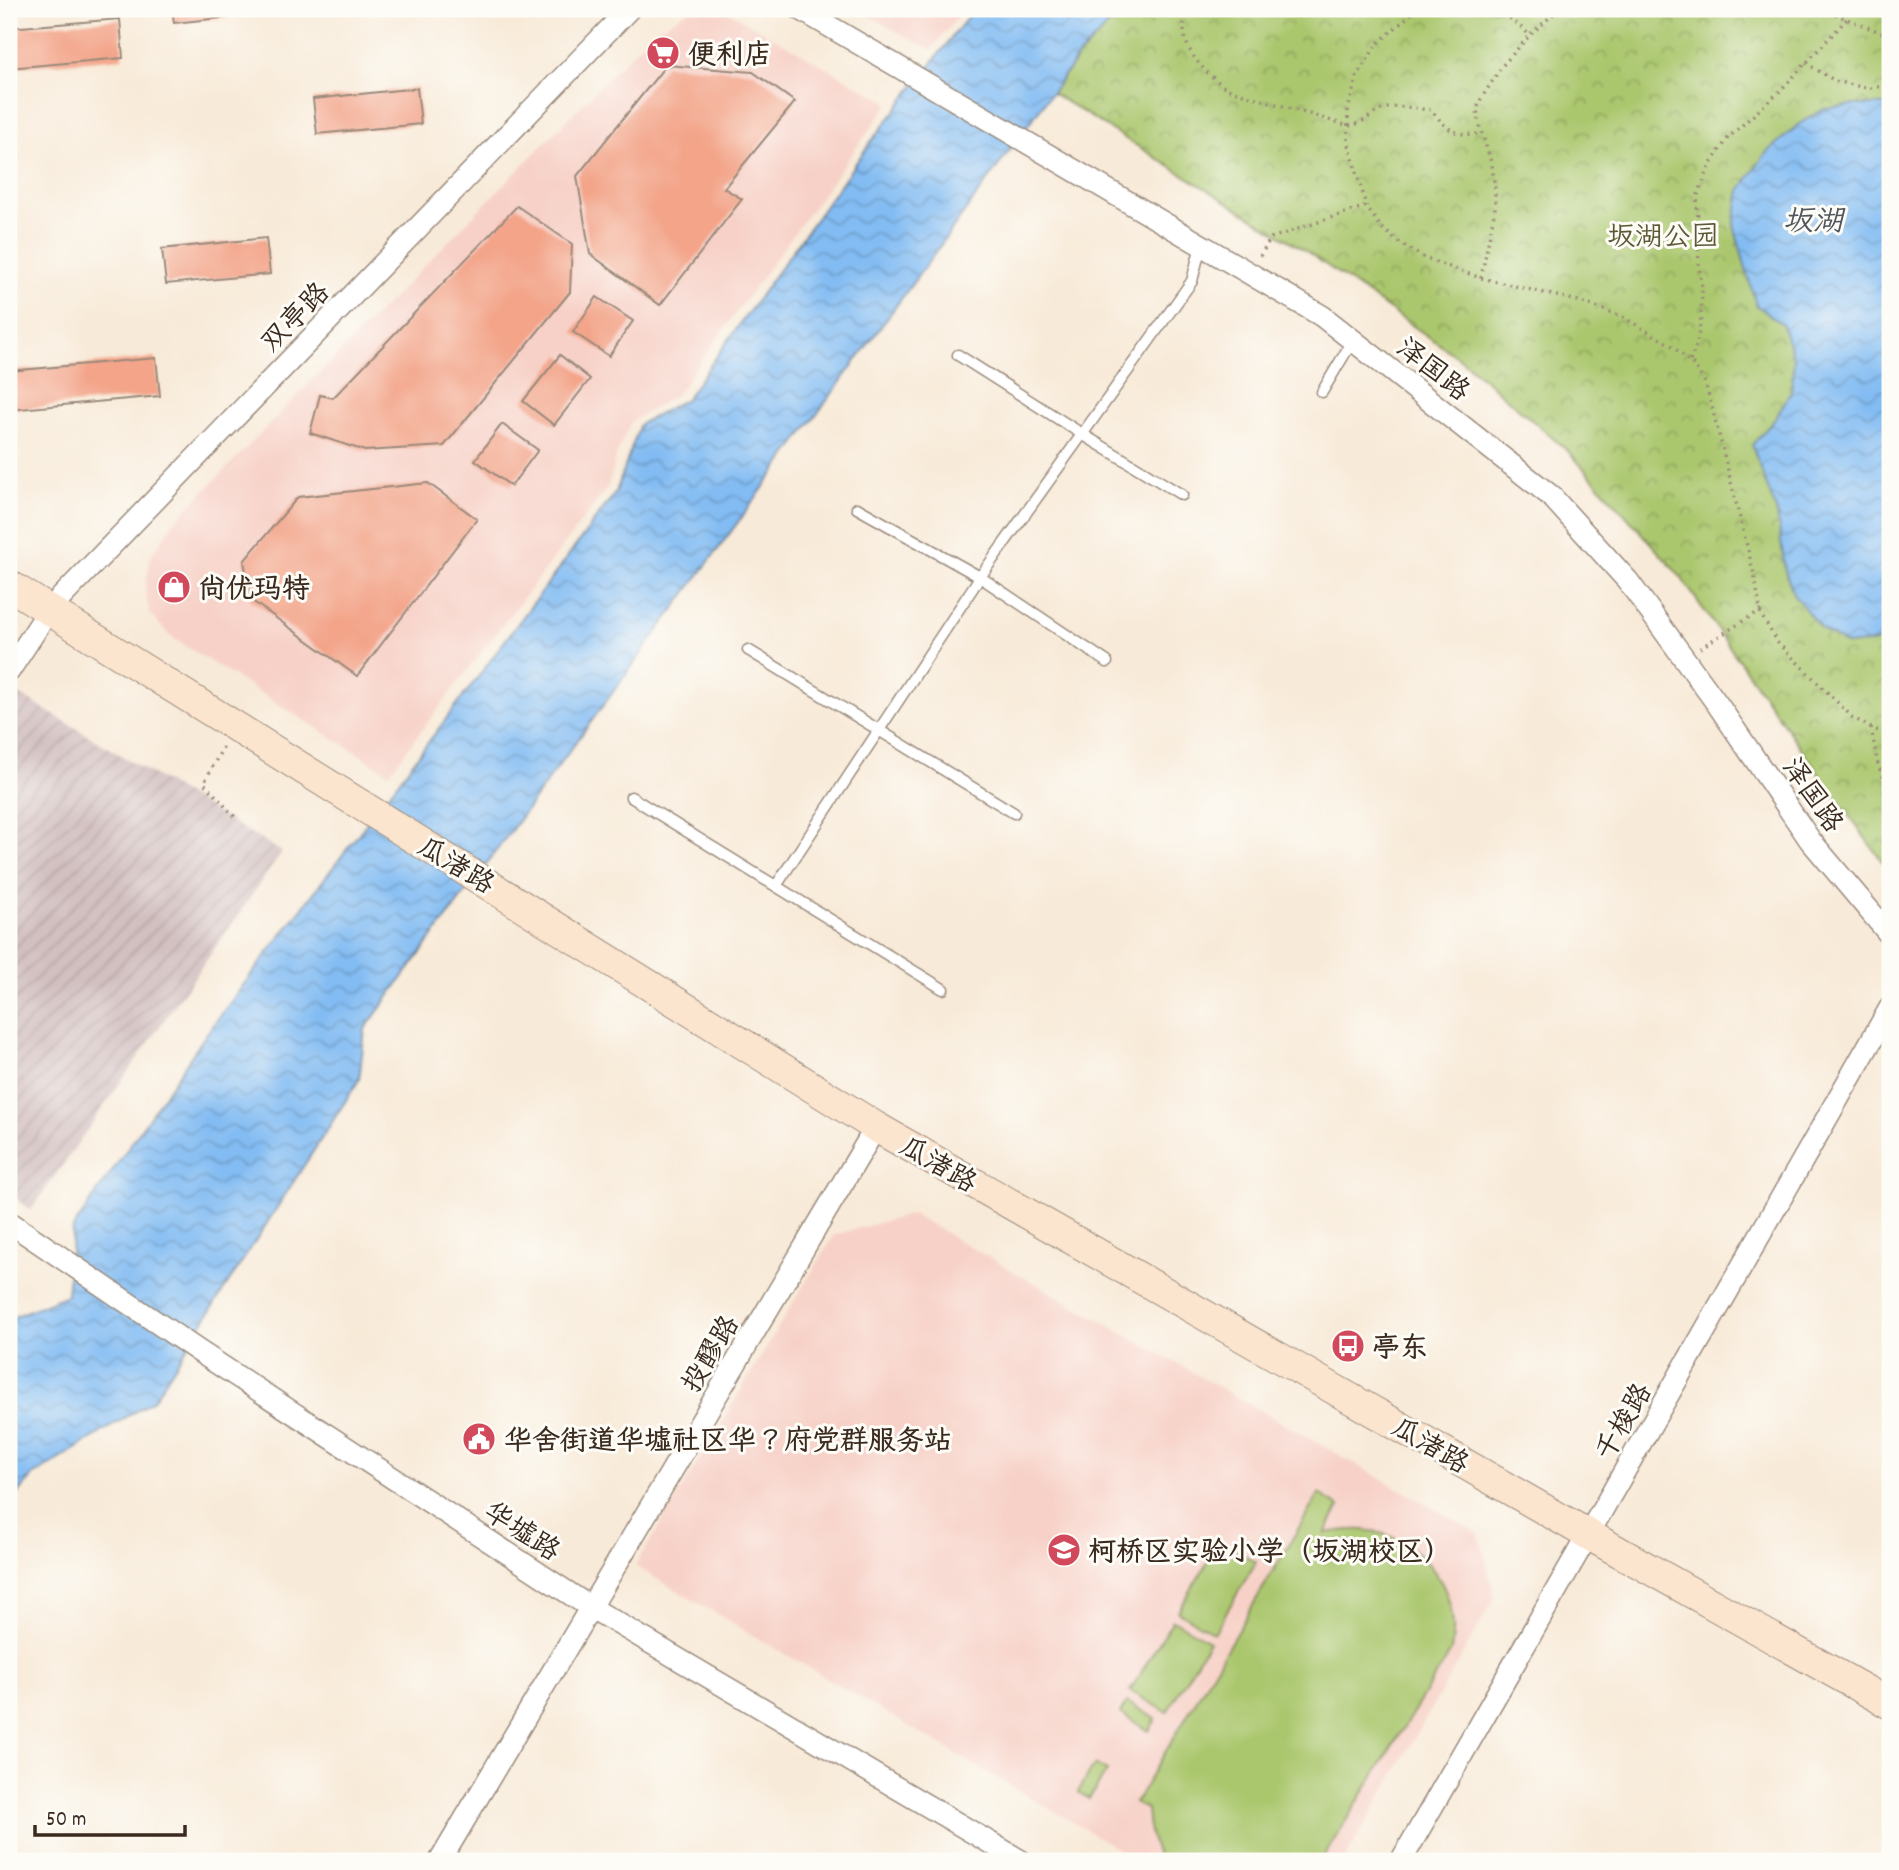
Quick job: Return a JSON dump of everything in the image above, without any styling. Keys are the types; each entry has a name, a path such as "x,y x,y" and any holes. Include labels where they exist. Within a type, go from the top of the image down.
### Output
{"street":[{"name":"双亭路","path":"9,671 49,610 629,9"},
{"name":"泽国路","path":"800,9 1322,316 1551,496 1628,581 1811,840 1890,936"},
{"name":"瓜渚路","path":"9,585 877,1127 1589,1535 1890,1704"},
{"name":"千梭路","path":"1401,1861 1890,1008"},
{"name":"投醪路","path":"440,1861 877,1127"},
{"name":"华墟路","path":"9,1222 200,1352 590,1607 1021,1861"}],"lane":[{"path":"776,886 980,577 1192,281 1201,245"},
{"path":"1322,392 1353,340"},
{"path":"958,355 1182,495"},
{"path":"857,508 980,577 1107,662"},
{"path":"748,650 1014,813"},
{"path":"631,797 943,989"}],"path":[{"path":"1186,9 1183,36 1192,55 1227,89 1348,127 1359,125 1387,108 1414,108 1431,110 1443,124 1457,134 1482,133"},
{"path":"1416,9 1377,44 1357,76 1348,110 1348,141 1366,206 1381,227 1424,258 1481,278 1578,302 1620,316 1671,345 1694,365 1705,383 1713,411 1755,578 1761,615 1778,643 1852,717 1890,735"},
{"path":"1499,9 1530,35"},
{"path":"1481,278 1495,189 1492,165 1477,109 1502,66 1530,35 1559,9"},
{"path":"1822,9 1890,36"},
{"path":"1690,361 1697,344 1701,317 1697,197 1710,165 1728,138 1765,106 1847,19"},
{"path":"1806,63 1835,81 1867,88 1890,86"},
{"path":"1249,273 1272,238 1366,206"},
{"path":"1685,659 1708,641 1760,610"},
{"path":"233,726 204,783 236,818"},
{"path":"1871,728 1878,765 1890,793"}],"shaded area":[{"path":"723,9 889,103 676,395 631,422 618,450 608,487 389,773 171,637 149,613 145,587 151,556 174,522 653,32 690,10"},
{"path":"856,9 964,9 931,50"},
{"path":"14,691 282,852 31,1210 9,1194 9,699"},
{"name":"柯桥区实验小学（坂湖校区）","path":"912,1214 1479,1534 1495,1598 1344,1861 1139,1861 635,1566 834,1235"}],"green space":[{"name":"坂湖公园","path":"1124,9 1890,10 1890,872 1680,576 1569,452 1463,361 1306,251 1052,93 1080,54"},
{"path":"1319,1494 1339,1506 1325,1533 1358,1530 1381,1533 1397,1539 1425,1560 1436,1574 1450,1606 1453,1627 1451,1651 1321,1861 1160,1861 1150,1836 1147,1809 1135,1803"},
{"path":"1220,1541 1256,1562 1214,1633 1178,1612"},
{"path":"1173,1620 1209,1641 1167,1712 1130,1691"},
{"path":"1127,1702 1156,1719 1149,1731 1120,1713"},
{"path":"1095,1764 1107,1771 1089,1799 1078,1792"}],"water":[{"path":"974,9 1124,9 1080,54 365,1029 359,1080 153,1400 34,1475 9,1503 9,1319 67,1295 73,1228 207,1033 616,492 640,424 686,399 873,139"},
{"name":"坂湖","path":"1853,105 1890,105 1890,630 1878,642 1847,645 1821,629 1794,595 1785,571 1777,513 1752,445 1775,419 1791,391 1794,359 1782,324 1756,305 1734,226 1740,190 1767,152 1799,124 1824,109"}],"building":[{"path":"172,9 277,9 278,12 174,23"},
{"path":"120,19 123,58 9,68 9,28"},
{"path":"666,65 753,72 795,102 724,188 742,199 660,305 590,254 577,176"},
{"path":"417,88 421,124 317,134 313,99"},
{"path":"517,206 572,244 570,292 444,446 365,451 310,433 320,395 333,398"},
{"path":"266,238 270,274 166,284 162,249"},
{"path":"597,297 633,321 609,356 573,332"},
{"path":"560,355 590,379 554,425 523,401"},
{"path":"156,358 160,396 9,410 9,371"},
{"path":"502,424 538,450 511,486 475,460"},
{"path":"428,483 477,519 357,676 251,600 244,561 298,497"}],"place":[{"name":"便利店","path":"663,53"},
{"name":"尚优玛特","path":"174,587"},
{"name":"亭东","path":"1348,1346"},
{"name":"华舍街道华墟社区华？府党群服务站","path":"479,1439"},
{"name":"柯桥区实验小学（坂湖校区）","path":"1064,1550"}]}
